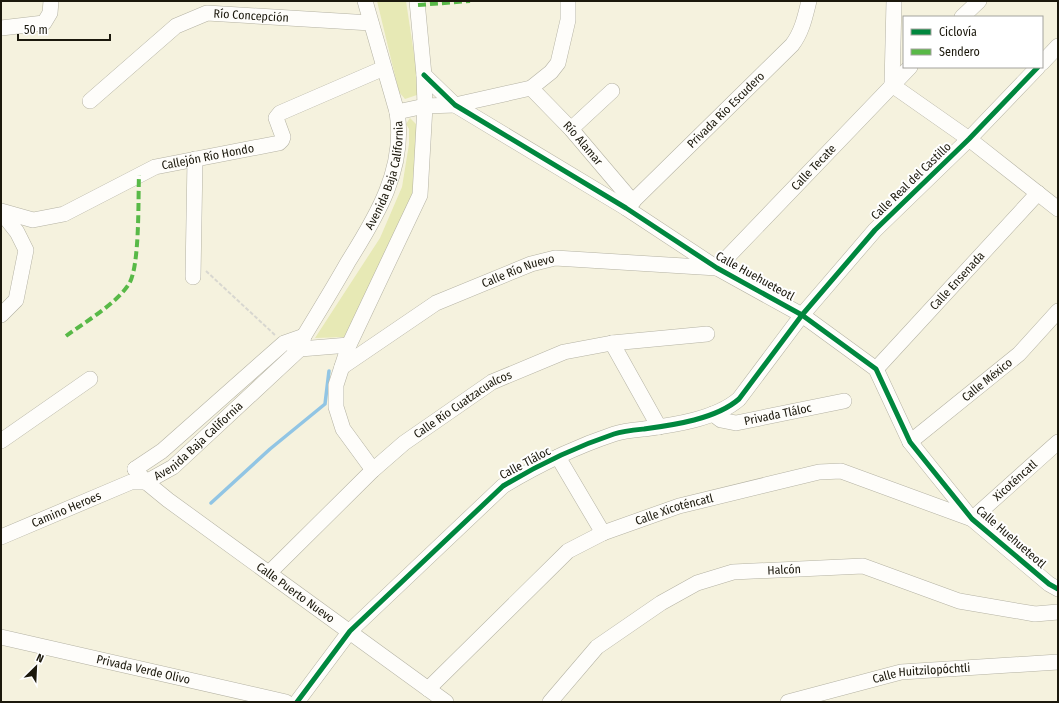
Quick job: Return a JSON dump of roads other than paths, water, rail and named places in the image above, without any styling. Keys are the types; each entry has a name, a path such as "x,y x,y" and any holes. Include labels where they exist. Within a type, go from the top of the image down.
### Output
{"street":[{"path":"1,28 44,24 50,13 51,1"},
{"name":"Avenida Baja California","path":"146,482 173,467 302,342 379,211 393,178 397,153 399,123 365,1"},
{"path":"373,470 342,429 336,407 336,386 349,345 420,195 425,106 424,75 416,1"},
{"path":"397,112 425,106 455,105 531,88 552,72 558,63 568,20 568,1"},
{"name":"Privada Río Escudero","path":"630,205 792,45 803,25 808,1"},
{"path":"894,1 892,85 970,139 1058,209"},
{"path":"963,16 979,1"},
{"name":"Río Concepción","path":"90,101 176,26 207,13 371,23"},
{"path":"1043,62 1058,46"},
{"name":"Callejón Río Hondo","path":"1,212 33,220 64,214 155,166 279,142 282,140 282,136 276,118 280,113 384,68"},
{"name":"Calle Tecate","path":"717,268 909,68"},
{"name":"Calle Real del Castillo","path":"802,315 874,230 970,139 1037,68"},
{"name":"Calle Huehueteotl","path":"424,75 455,105 630,205 717,268 802,315 876,369 910,442 972,519 1055,582"},
{"name":"Río Alamar","path":"531,88 571,129 630,205"},
{"path":"571,129 612,91"},
{"path":"193,273 195,159"},
{"name":"Calle Ensenada","path":"876,369 1038,193"},
{"path":"1,212 17,232 26,250 16,300 1,315"},
{"name":"Calle Río Nuevo","path":"342,367 436,303 531,264 555,258 717,268"},
{"name":"Calle México","path":"910,442 1019,354 1058,311"},
{"name":"Calle Tláloc","path":"297,702 350,631 503,486 532,468 616,433 659,427 713,414 729,408 739,400 802,315"},
{"name":"Calle Río Cuatzacualcos","path":"269,573 373,470 404,442 492,382 564,352 612,343 707,334"},
{"path":"302,342 349,345"},
{"name":"Avenida Baja California","path":"133,475 284,343 302,342"},
{"path":"612,343 659,427"},
{"path":"1,441 90,379"},
{"name":"Privada Tláloc","path":"713,414 721,420 736,423 844,400"},
{"name":"Xicoténcatl","path":"972,519 1058,442"},
{"path":"558,457 603,533"},
{"name":"Calle Xicoténcatl","path":"428,688 568,551 603,533 679,506 820,472 841,471 972,519"},
{"name":"Camino Heroes","path":"1,536 133,475 146,482"},
{"name":"Calle Puerto Nuevo","path":"146,482 168,500 446,702"},
{"name":"Halcón","path":"550,702 597,647 661,603 697,583 733,572 863,566 959,601 1035,614 1058,612"},
{"name":"Privada Verde Olivo","path":"1,637 286,702"},
{"name":"Calle Huitzilopóchtli","path":"788,702 901,672 1058,662"}],"waterway":[{"path":"211,503 270,449 325,404 329,371"}]}
